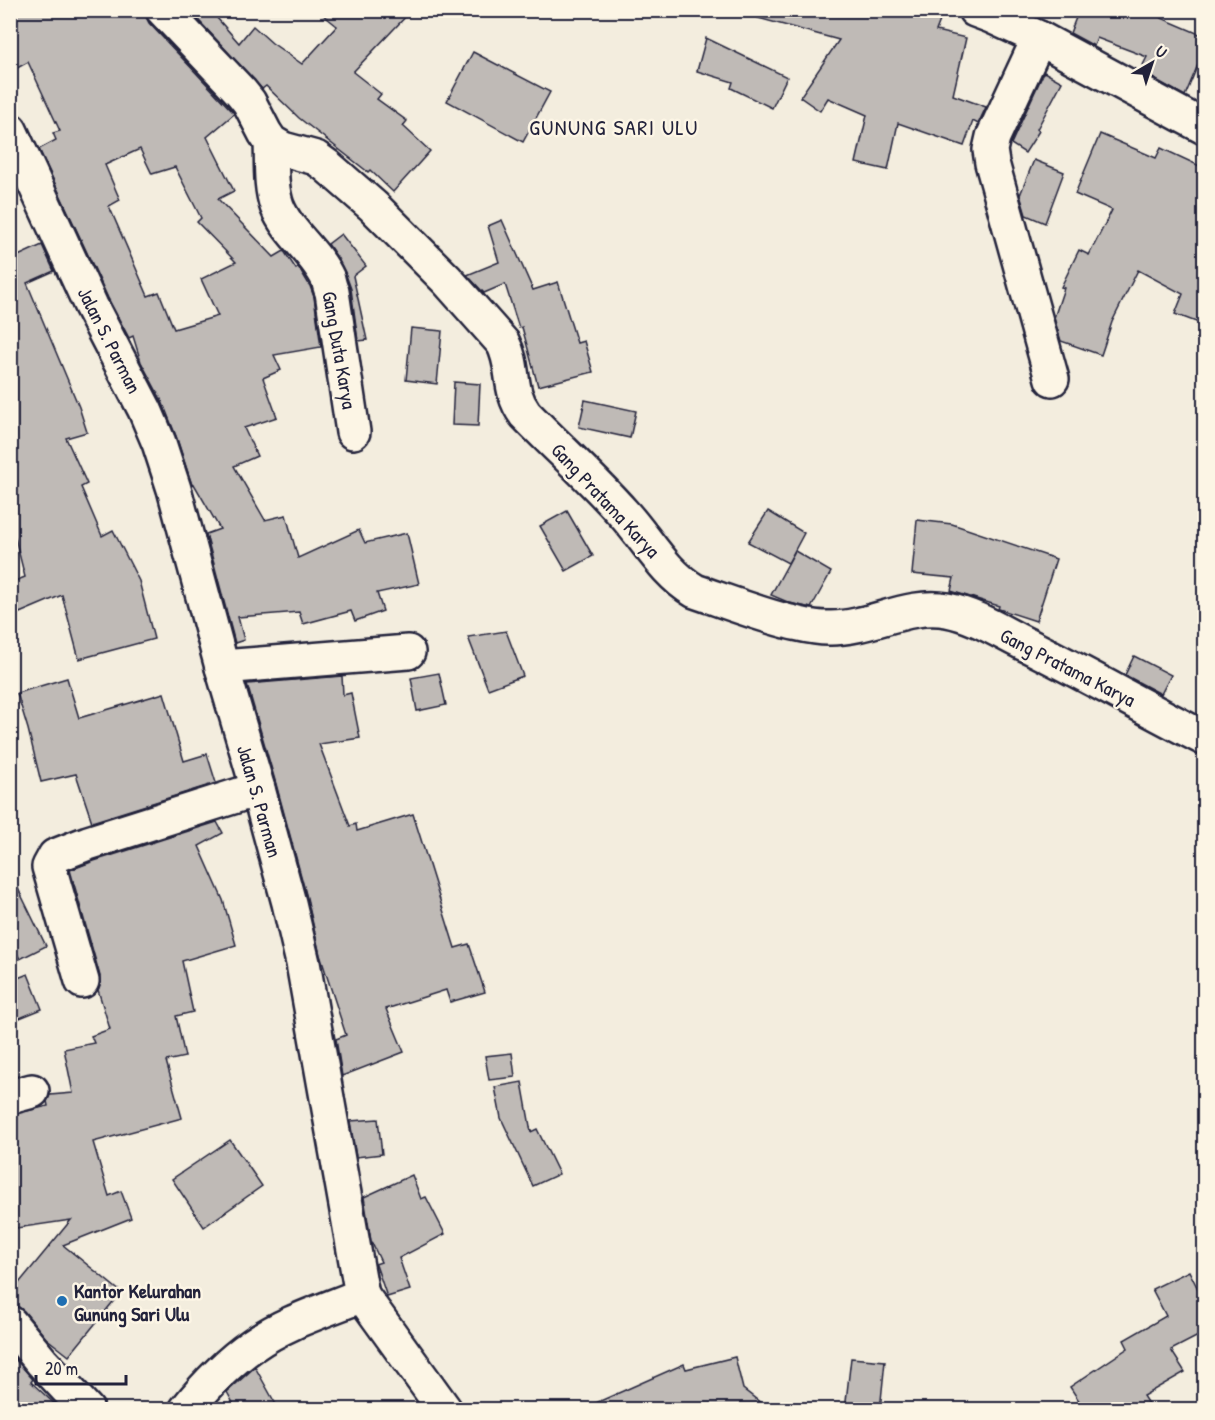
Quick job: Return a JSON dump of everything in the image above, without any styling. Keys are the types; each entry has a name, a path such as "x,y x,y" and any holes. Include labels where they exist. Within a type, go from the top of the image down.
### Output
{"street":[{"path":"163,10 241,92 271,142"},
{"path":"975,10 1039,38 1204,127"},
{"path":"1039,38 993,137 990,150 1052,379"},
{"name":"Jalan S. Parman","path":"10,130 91,306 145,410 174,489 258,789 303,963 362,1295"},
{"name":"Gang Duta Karya","path":"271,142 273,194 278,208 286,223 321,267 332,292 353,432"},
{"name":"Gang Pratama Karya","path":"271,142 283,149 316,158 327,166 373,206 447,279 509,354 514,393 518,405 625,515 668,569 685,585 695,591 767,616 810,627 853,626 913,610 948,610 974,619 1055,658 1204,738"},
{"path":"222,667 408,652"},
{"path":"82,981 49,867 55,856 99,839 258,789"},
{"path":"186,1410 227,1365 254,1344 285,1327 362,1295 445,1410"},
{"path":"10,1323 42,1362 87,1410"}],"building":[{"path":"10,10 145,10 149,23 233,112 234,114 207,137 234,191 218,199 274,257 284,251 296,269 298,267 301,271 314,297 321,347 274,355 281,370 263,378 277,417 244,428 257,456 234,466 265,520 286,515 298,558 359,530 365,543 407,533 419,584 377,593 383,611 355,621 351,611 303,624 299,612 238,617 244,640 235,643 206,534 220,529 194,484 192,485 176,436 162,401 141,362 133,336 129,338 108,298 39,149 56,140 53,133 60,131 28,62 10,72","holes":["140,149 152,174 175,167 201,218 197,222 236,262 201,279 218,316 174,329 159,292 148,296 109,206 120,200 105,165"]},
{"path":"189,10 210,10 239,43 253,26 302,64 337,26 317,10 412,10 353,72 381,94 377,99 407,121 403,126 430,151 393,192 370,170 368,172 299,118 266,86 262,89"},
{"path":"759,10 919,10 941,18 936,31 966,38 953,95 986,107 978,124 973,121 964,146 898,123 888,170 856,163 867,115 828,98 820,111 800,97 839,40 758,18"},
{"path":"1079,10 1143,10 1204,36 1204,50 1185,96 1140,71 1147,57 1097,38 1094,46 1070,33"},
{"path":"706,38 787,77 772,108 731,88 733,82 697,71"},
{"path":"473,52 550,92 523,142 447,101"},
{"path":"1044,72 1062,82 1037,129 1039,131 1025,153 1011,144"},
{"path":"1100,134 1156,158 1161,148 1204,168 1204,325 1175,314 1183,294 1138,270 1112,322 1101,355 1061,341 1054,318 1064,288 1061,287 1079,250 1089,255 1112,210 1075,194"},
{"path":"1034,160 1064,172 1045,223 1026,215 1020,195"},
{"path":"502,220 533,290 558,282 577,343 584,341 593,372 538,386 522,327 519,328 505,284 484,293 467,275 499,262 488,226"},
{"path":"341,234 366,266 353,276 367,340 358,341 351,289 338,259 328,244"},
{"path":"42,245 54,271 27,283 79,407 87,432 66,438 87,484 81,487 102,536 113,530 139,581 154,639 79,659 62,595 10,617 10,583 25,577 10,518 10,246 16,257"},
{"path":"411,328 442,331 437,384 406,380"},
{"path":"454,382 480,384 478,426 452,425"},
{"path":"585,400 636,411 630,438 579,427"},
{"path":"567,511 593,556 566,571 540,526"},
{"path":"768,511 804,533 788,563 748,542"},
{"path":"917,520 952,524 1056,559 1036,621 998,609 999,606 951,591 954,578 912,574"},
{"path":"795,551 831,572 811,608 771,595"},
{"path":"506,631 523,676 488,689 468,637"},
{"path":"1134,656 1171,675 1161,694 1125,675"},
{"path":"439,673 446,705 417,711 411,678"},
{"path":"342,676 343,695 351,693 360,738 319,744 350,826 356,824 357,831 413,814 455,948 469,944 485,992 450,1002 446,990 386,1009 404,1052 342,1076 336,1039 346,1035 320,955 307,898 247,684"},
{"path":"67,678 79,718 164,693 184,761 207,754 216,783 92,822 76,774 41,782 17,693"},
{"path":"217,822 223,833 199,846 223,900 236,945 182,961 193,1012 176,1016 185,1057 166,1061 182,1118 93,1142 109,1196 121,1191 131,1218 63,1245 121,1292 69,1356 46,1338 24,1311 17,1306 10,1305 10,1294 71,1220 10,1229 10,1115 48,1106 47,1101 50,1095 73,1093 64,1049 94,1043 91,1036 110,1029 98,990 100,976 70,870"},
{"path":"10,872 46,946 20,959 10,940"},
{"path":"28,974 42,1009 10,1022 10,981"},
{"path":"512,1053 515,1077 489,1080 485,1056"},
{"path":"522,1082 531,1132 537,1129 559,1174 533,1186 501,1118 495,1087"},
{"path":"378,1119 382,1154 356,1157 350,1121"},
{"path":"230,1140 262,1186 204,1227 172,1179"},
{"path":"412,1175 421,1199 426,1197 445,1234 399,1258 410,1290 387,1297 375,1264 381,1262 371,1241 364,1197"},
{"path":"1189,1271 1204,1301 1204,1333 1171,1350 1185,1372 1143,1396 1152,1410 1085,1410 1070,1387 1128,1348 1124,1340 1166,1316 1152,1289"},
{"path":"10,1357 15,1359 33,1379 31,1382 61,1410 10,1410"},
{"path":"735,1357 743,1389 770,1410 580,1410 684,1364 686,1369"},
{"path":"851,1358 885,1361 880,1410 845,1410"},
{"path":"255,1367 279,1410 237,1410 227,1392"}],"place":[{"name":"Kantor Kelurahan Gunung Sari Ulu","path":"62,1301"}],"district":[{"name":"GUNUNG SARI ULU","path":"614,127"}]}
